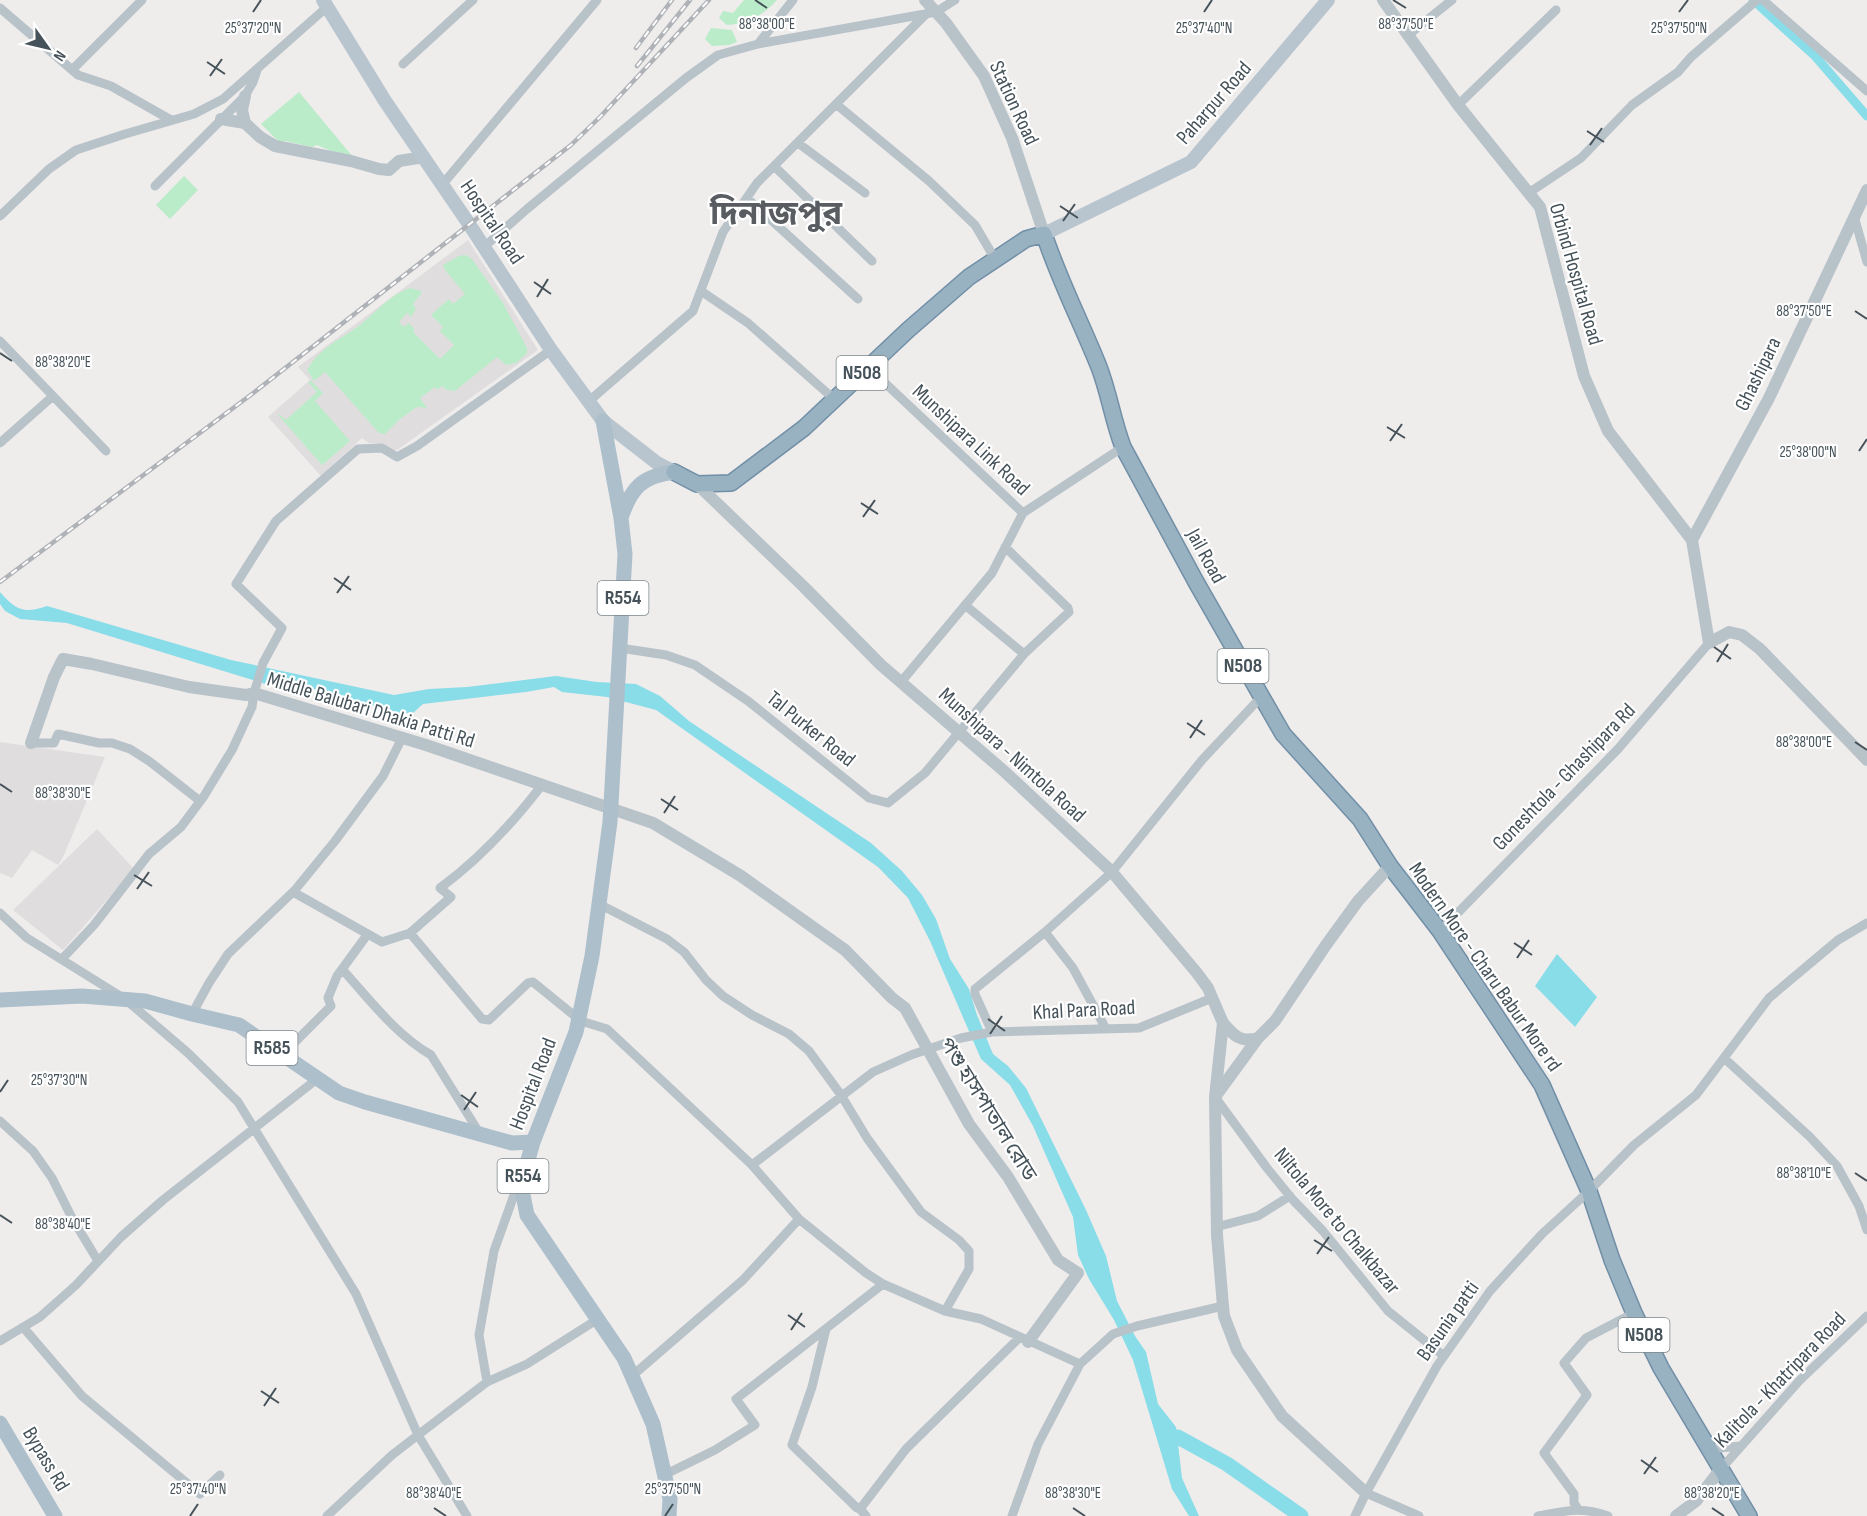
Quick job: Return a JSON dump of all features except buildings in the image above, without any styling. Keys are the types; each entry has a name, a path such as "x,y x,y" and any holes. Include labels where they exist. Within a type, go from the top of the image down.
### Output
{"highway":[{"name":"N508","path":"674,472 697,484 731,483 804,428 969,277 1026,239 1044,234"},
{"name":"Jail Road","path":"1044,234 1055,266 1100,369 1114,423 1124,447 1261,698 1283,734 1360,819 1390,866"},
{"name":"Modern More - Charu Babur More rd","path":"1390,866 1440,931 1542,1085 1589,1191"},
{"name":"N508","path":"1589,1191 1612,1260 1660,1368 1749,1516"}],"main road":[{"name":"Paharpur Road","path":"1044,234 1191,162 1328,0"},
{"name":"Hospital Road","path":"325,4 385,101 551,350 588,401 603,421 657,463 674,472"},
{"name":"R554","path":"603,421 621,518 625,554 620,648"},
{"path":"621,518 630,495 640,484 659,474 674,472"},
{"name":"Hospital Road","path":"620,648 610,809 592,956 579,1020 533,1142 521,1185 527,1215 624,1358 653,1424 670,1499 669,1516"},
{"name":"R585","path":"0,1000 82,996 146,1000 239,1025 339,1093 512,1143 533,1142"},
{"name":"Bypass Rd","path":"0,1423 55,1516"}],"street":[{"path":"72,70 142,0"},
{"path":"403,64 473,0"},
{"path":"442,185 597,0"},
{"path":"758,44 794,0"},
{"name":"Station Road","path":"925,0 931,13 984,76 1012,138 1044,234"},
{"path":"588,401 693,311 723,232 757,183 931,13 955,0"},
{"name":"Orbind Hospital Road","path":"1383,0 1458,105 1530,192 1543,212 1584,376 1608,431 1692,540"},
{"path":"1407,36 1452,0"},
{"path":"1530,192 1581,158 1632,105 1678,72 1691,57 1756,0"},
{"path":"1763,0 1867,91"},
{"path":"0,216 49,169 76,150 194,114 223,99 257,70 325,4"},
{"path":"0,8 78,75 111,86 171,120"},
{"path":"1458,105 1556,10"},
{"path":"484,247 686,78 718,55 758,44 931,13"},
{"path":"155,186 245,96 254,82 257,70"},
{"path":"245,96 242,110 245,123"},
{"path":"836,104 929,181 975,225 995,259"},
{"path":"221,119 245,123 260,137 275,146 379,169 389,170 399,160 424,158"},
{"path":"798,143 865,193"},
{"path":"774,166 872,261"},
{"name":"Ghashipara","path":"1692,540 1769,398 1867,189"},
{"path":"747,198 858,299"},
{"path":"1854,216 1867,262"},
{"path":"701,291 748,323 834,399"},
{"path":"0,341 106,451"},
{"path":"62,959 94,925 149,854 181,827 232,750 252,707 263,663 282,627 236,584 276,521 358,449 382,448 397,457 417,446 551,350"},
{"name":"Munshipara Link Road","path":"868,368 1023,513"},
{"path":"0,444 53,396"},
{"path":"901,682 992,573 1023,513 1124,447"},
{"name":"Munshipara - Nimtola Road","path":"697,484 881,665 1005,772 1112,872 1185,957 1208,988 1223,1023 1215,1097 1216,1227 1224,1316 1237,1350 1282,1416 1366,1493"},
{"path":"1692,540 1709,643 1729,632 1742,635 1760,649 1867,760"},
{"path":"959,732 1024,654 1069,612 1069,609 1005,547"},
{"path":"965,605 1024,654"},
{"name":"Goneshtola - Ghashipara Rd","path":"1440,931 1618,749 1709,643"},
{"name":"Tal Purker Road","path":"620,648 666,655 695,666 748,701 869,798 888,803 925,773 959,732"},
{"name":"Middle Balubari Dhakia Patti Rd","path":"31,742 54,677 63,659 189,687 246,695 254,693 402,738 610,809"},
{"path":"990,1033 975,989 1045,932 1112,872 1202,760 1261,698"},
{"path":"31,742 54,743 58,734 99,743 112,743 130,749 200,801"},
{"path":"192,1014 208,983 228,954 293,892 335,841 383,776 402,738"},
{"path":"293,892 382,942 410,933 451,897 441,888 461,873 495,841 517,818 542,785"},
{"name":"পশু হাসপাতাল রোড","path":"610,809 653,823 741,876 845,950 892,998 905,1008 969,1124 1008,1177 1058,1260 1078,1274 1024,1340"},
{"path":"1215,1097 1258,1038 1275,1021 1358,901 1390,866"},
{"path":"599,904 675,945 723,996 752,1015 789,1034 809,1051 841,1095 867,1138 921,1212 959,1240 969,1251 969,1269 945,1311"},
{"path":"0,913 27,938 125,999 188,1053 238,1102 256,1127 356,1294 418,1435 467,1516"},
{"name":"Basunia patti","path":"1355,1516 1444,1356 1490,1291 1542,1234 1634,1145 1696,1095 1769,998 1838,940 1867,923"},
{"path":"1045,932 1073,968 1106,1029"},
{"path":"410,933 482,1019 489,1020 528,983 533,981 579,1020 607,1029 752,1165 799,1219 883,1284 945,1311 981,1319 1080,1364"},
{"path":"282,1055 331,1006 328,998 342,969 368,935"},
{"path":"342,969 387,1018 420,1049 431,1055 481,1135"},
{"name":"Khal Para Road","path":"752,1165 873,1072 927,1049 962,1038 990,1033 1139,1028 1212,998"},
{"path":"1223,1023 1234,1036 1241,1040 1258,1038"},
{"path":"1724,1058 1810,1137 1837,1166 1859,1206 1867,1230"},
{"path":"0,1341 40,1317 76,1285 121,1237 162,1200 317,1079"},
{"name":"Niltola More to Chalkbazar","path":"1215,1097 1290,1196 1323,1231 1388,1311 1444,1356"},
{"path":"0,1121 33,1151 52,1178 72,1218 98,1261"},
{"path":"487,1382 479,1335 494,1251 533,1142"},
{"path":"1216,1227 1258,1216 1290,1196"},
{"path":"632,1376 743,1280 799,1219"},
{"path":"664,1475 715,1450 755,1425 736,1399 883,1284"},
{"path":"1012,1516 1038,1444 1080,1364 1113,1334 1222,1306"},
{"path":"1578,1509 1574,1503 1574,1494 1544,1453 1587,1395 1564,1363 1586,1338 1634,1313"},
{"name":"Kalitola - Khatripara Road","path":"1720,1470 1799,1381 1867,1316"},
{"path":"327,1516 392,1455 487,1382 527,1364 598,1319"},
{"path":"23,1327 82,1396 200,1494 220,1475"},
{"path":"826,1329 812,1387 792,1445 863,1512 906,1449 1024,1340"},
{"path":"1708,1449 1741,1446"},
{"path":"1676,1516 1696,1502 1720,1470"},
{"path":"1366,1493 1419,1516"},
{"path":"1538,1516 1578,1509 1595,1511 1608,1516"}],"shaded area":[{"path":"468,240 538,350 397,450 394,451 381,444 369,443 362,438 321,476 268,417 310,380 298,367"},
{"path":"0,742 105,757 58,865 32,850 12,878 0,873"},
{"path":"97,829 134,869 63,950 13,910"}],"green space":[{"path":"744,0 777,0 767,10 748,21 727,25 719,18 723,11 733,13"},
{"path":"711,28 732,30 737,42 712,46 705,39"},
{"path":"299,92 353,157 317,145 312,147 285,141 279,142 261,124"},
{"path":"184,176 198,190 170,219 156,205"},
{"path":"466,255 472,259 503,303 527,348 527,353 516,363 506,365 497,357 455,391 447,390 442,386 437,390 435,387 420,398 427,408 417,407 385,434 379,433 325,372 314,381 307,370 325,349 361,324 390,299 410,288 421,291 421,294 413,304 416,309 411,317 407,313 399,322 404,327 409,323 415,330 413,332 440,359 454,345 440,331 443,327 431,315 449,299 453,304 465,294 443,265 459,256"},
{"path":"310,380 323,393 315,401 350,441 322,465 278,415 286,420 317,392 308,382"}],"water":[{"path":"0,592 20,609 32,610 47,606 231,660 394,695 429,689 467,687 556,676 597,682 636,684 660,696 689,721 871,843 902,871 922,895 936,919 950,959 969,989 993,1054 1008,1066 1026,1088 1086,1210 1106,1256 1117,1301 1146,1352 1158,1404 1176,1427 1182,1478 1199,1516 1189,1516 1172,1489 1133,1360 1078,1255 1073,1217 1033,1126 1010,1085 981,1059 930,941 908,898 878,867 656,710 607,697 562,692 554,687 423,704 413,713 400,713 288,682 269,685 67,623 20,619 5,611 0,604"},
{"path":"1557,954 1597,997 1575,1027 1535,986"}],"waterway":[{"path":"1753,0 1815,56 1867,116"},
{"path":"1178,1437 1227,1464 1301,1516"}],"railway":[{"path":"636,48 672,0"},
{"path":"637,66 690,0"},
{"path":"0,582 252,394 571,145 709,0"}],"district":[{"name":"দিনাজপুর","path":"776,214"}]}
